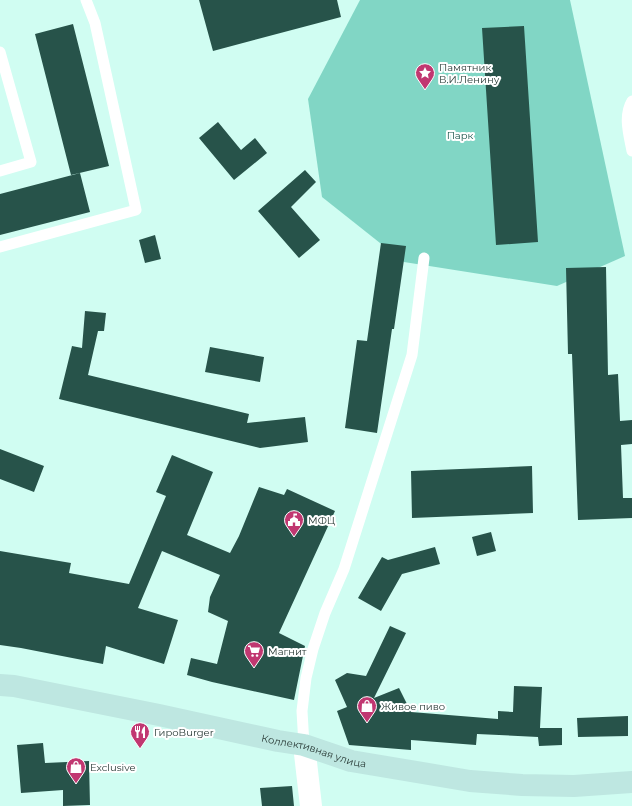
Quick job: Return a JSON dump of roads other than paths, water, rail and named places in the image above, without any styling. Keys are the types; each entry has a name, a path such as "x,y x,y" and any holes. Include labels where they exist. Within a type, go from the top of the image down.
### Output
{"street":[{"name":"Коллективная улица","path":"0,685 14,686 278,741 304,745 351,761 470,781 522,785 574,786 632,782"},
{"path":"304,745 311,806"}],"lane":[{"path":"0,247 136,210 95,22 86,0"},
{"path":"0,52 31,162 0,171"},
{"path":"632,101 627,114 632,151"},
{"path":"304,745 302,711 306,678 313,649 325,613 344,569 412,355 424,258"}],"place":[{"name":"Памятник В.И.Ленину","path":"425,90"},
{"name":"МФЦ","path":"294,537"},
{"name":"Магнит","path":"254,668"},
{"name":"Живое пиво","path":"367,723"},
{"name":"ГироBurger","path":"140,749"},
{"name":"Exclusive","path":"76,784"}],"park label":[{"name":"Парк","path":"460,135"}]}
